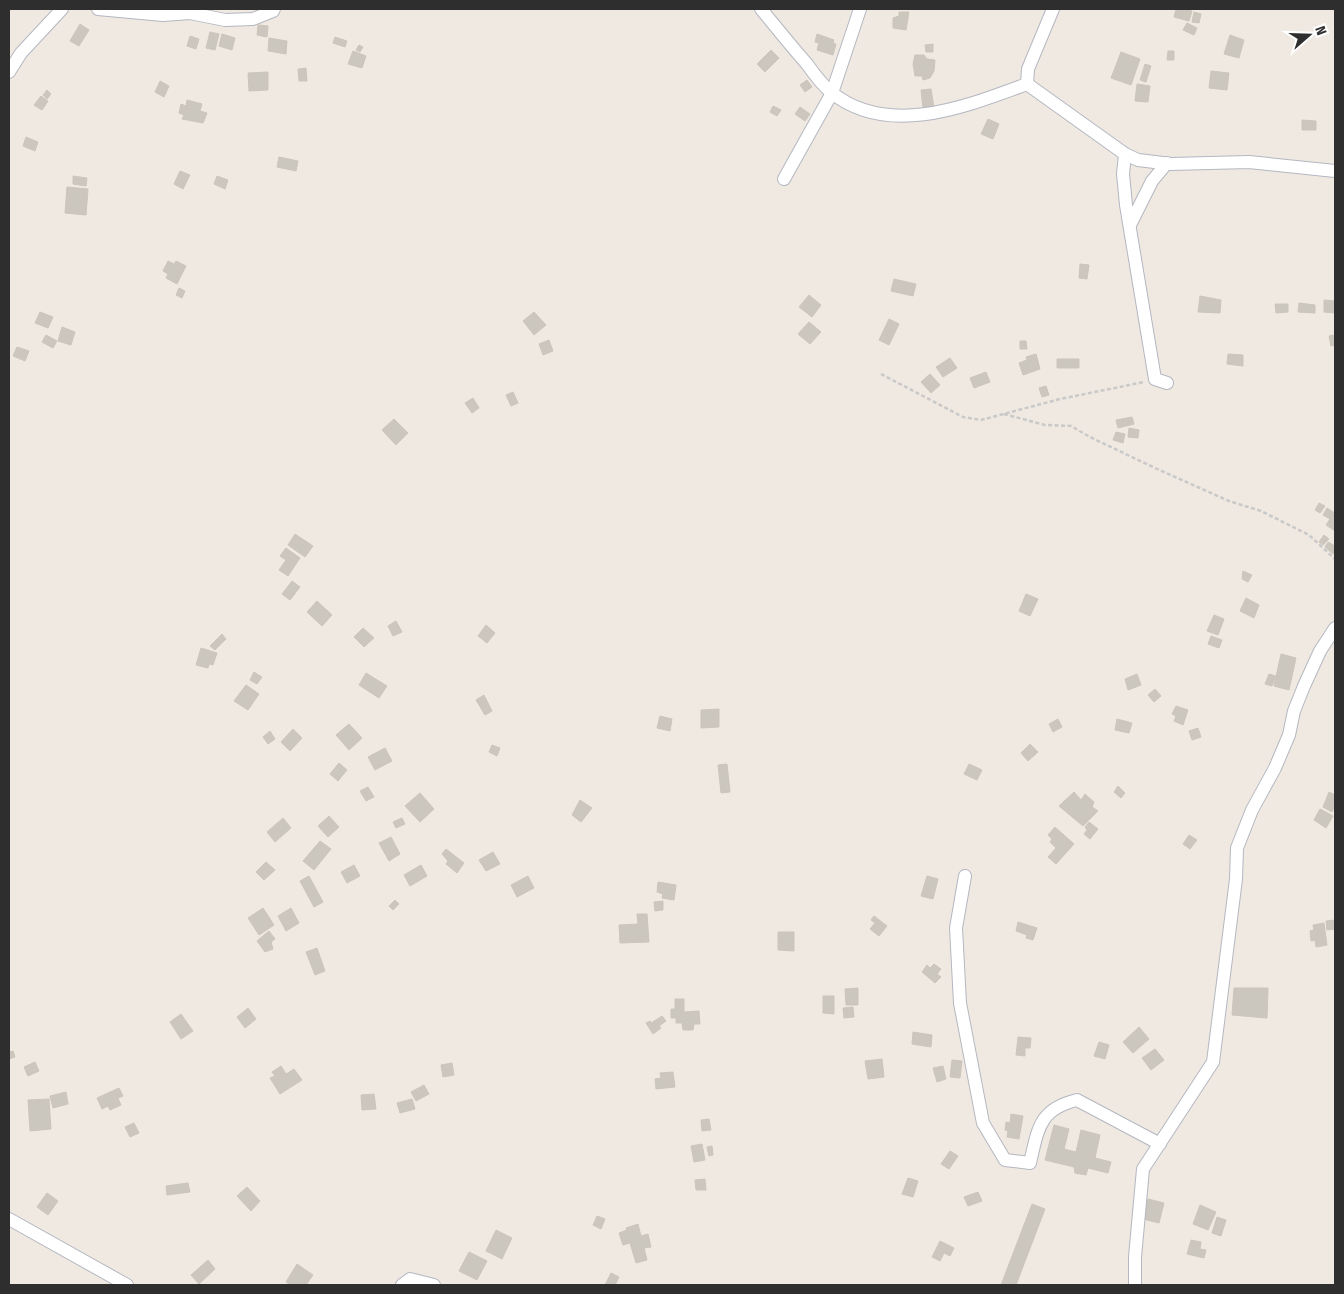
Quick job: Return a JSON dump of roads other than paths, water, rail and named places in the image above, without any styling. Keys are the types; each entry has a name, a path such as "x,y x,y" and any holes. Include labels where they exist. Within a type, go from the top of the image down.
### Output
{"street":[{"path":"9,72 21,53 62,9"},
{"path":"98,9 163,15 190,13 225,20 253,19 273,12 274,9"},
{"path":"761,9 832,93 856,108 880,114 911,115 950,110 1027,84"},
{"path":"784,179 832,93 860,9"},
{"path":"1027,84 1028,69 1053,9"},
{"path":"1027,84 1125,154 1138,160 1167,163 1249,162 1335,171"},
{"path":"1125,154 1123,174 1130,225 1161,381"},
{"path":"1130,225 1152,181 1167,163"},
{"path":"1135,1285 1135,1257 1143,1169 1213,1062 1236,878 1237,848 1252,810 1275,768 1289,735 1294,711 1304,686 1320,651 1335,628"},
{"path":"964,876 956,928 960,1003 983,1123 1004,1160 1030,1163 1040,1123 1060,1104 1077,1100 1160,1144"},
{"path":"9,1219 127,1285"},
{"path":"402,1285 410,1279 434,1285"}]}
